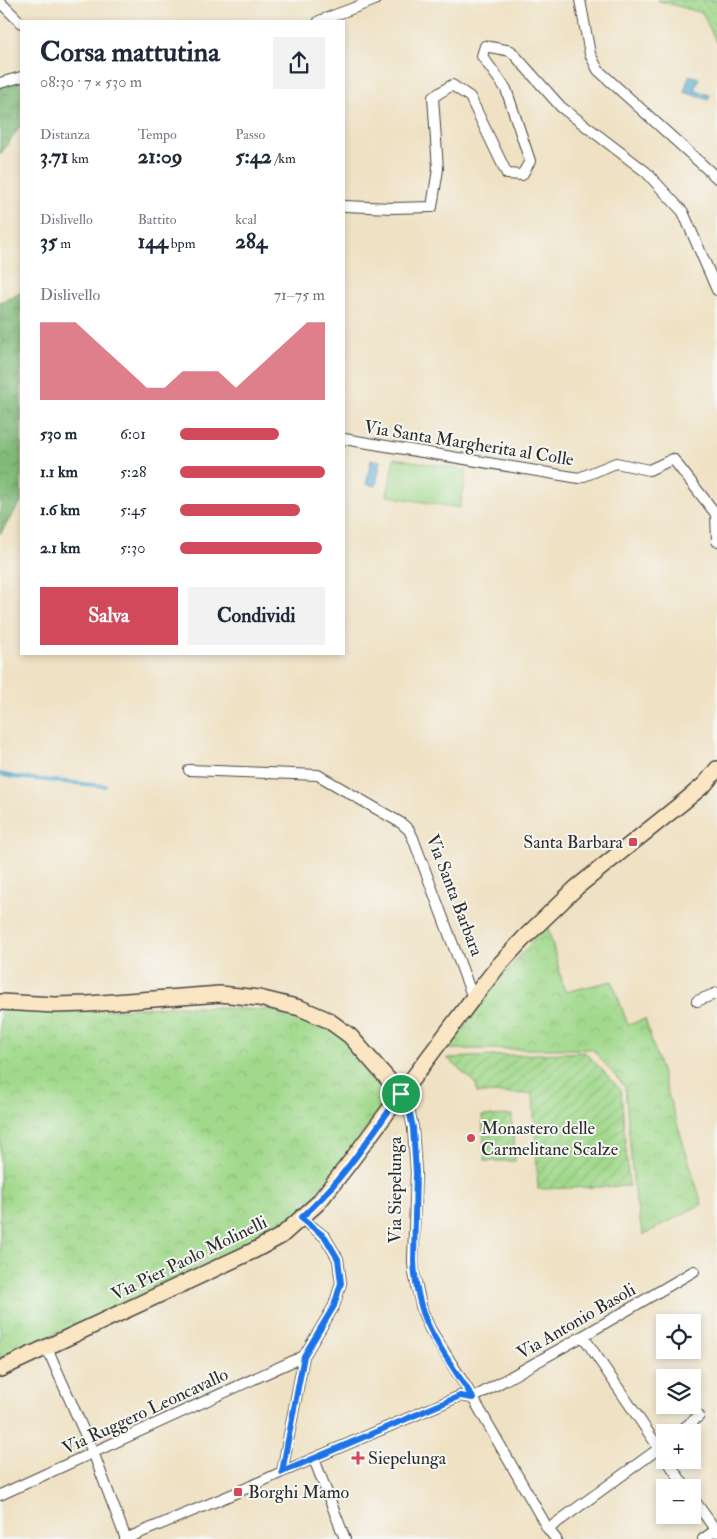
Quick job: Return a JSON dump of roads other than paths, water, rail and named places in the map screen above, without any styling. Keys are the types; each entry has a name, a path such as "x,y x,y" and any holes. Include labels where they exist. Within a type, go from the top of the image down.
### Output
{"street":[{"path":"323,20 375,0"},
{"path":"580,0 590,54 598,70 717,178"},
{"path":"0,2 20,22"},
{"path":"345,206 432,207 438,169 433,97 452,85 470,97 507,174 522,175 530,161 506,89 482,56 485,46 511,51 561,107 646,172 683,212 717,290"},
{"path":"0,83 20,77"},
{"name":"Via Santa Margherita al Colle","path":"345,439 579,478 616,463 649,470 673,458 716,514 717,541"},
{"name":"Via Santa Barbara","path":"401,1094 499,965 549,913 601,867 699,789 717,769"},
{"name":"Via Santa Barbara","path":"190,770 318,776 409,830 473,998"},
{"path":"697,1001 717,993"},
{"name":"Via Siepelunga","path":"0,1002 55,1005 88,1004 220,994 259,998 300,1008 328,1020 350,1036 401,1094 408,1105 413,1128 416,1172 414,1273 422,1310 430,1328 473,1398 548,1529 556,1539"},
{"name":"Via Pier Paolo Molinelli","path":"0,1369 255,1250 280,1236 318,1203 342,1174 401,1094"},
{"path":"282,1472 304,1356 334,1306 341,1283 338,1259 325,1237 301,1218"},
{"name":"Via Antonio Basoli","path":"473,1398 694,1271"},
{"path":"583,1336 656,1441"},
{"path":"47,1348 93,1452 126,1539 460,1396 473,1398"},
{"name":"Via Ruggero Leoncavallo","path":"0,1495 304,1356"},
{"path":"689,1424 699,1416"},
{"path":"548,1529 656,1457"},
{"path":"314,1459 345,1539"},
{"path":"701,1510 716,1531 703,1539"}],"water":[{"path":"689,75 699,78 696,88 698,91 710,95 708,100 684,92"},
{"path":"371,459 381,461 376,486 366,484"}],"waterway":[{"path":"0,774 105,786"}],"place":[{"name":"Santa Barbara","path":"633,842"},
{"name":"Monastero delle Carmelitane Scalze","path":"471,1138"},
{"name":"Siepelunga","path":"358,1458"},
{"name":"Borghi Mamo","path":"238,1492"}]}
